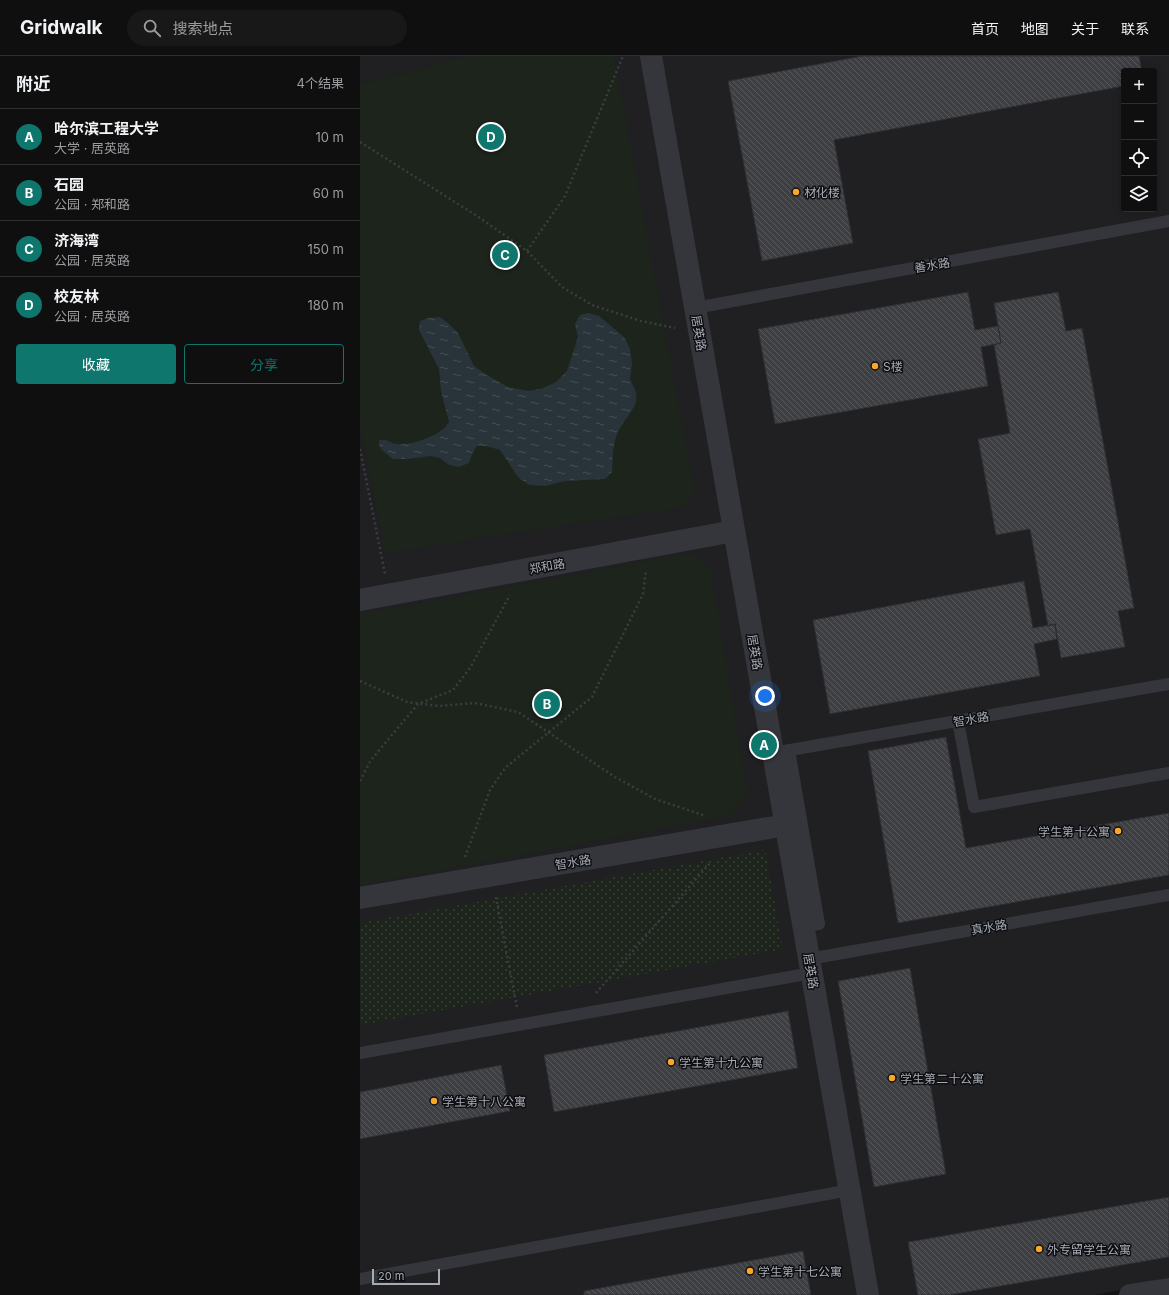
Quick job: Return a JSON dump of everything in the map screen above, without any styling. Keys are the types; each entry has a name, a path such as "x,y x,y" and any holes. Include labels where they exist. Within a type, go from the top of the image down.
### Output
{"street":[{"name":"居英路","path":"651,56 734,531 781,752 786,825 868,1295"},
{"name":"郑和路","path":"360,600 734,531"},
{"name":"智水路","path":"360,898 786,825"},
{"path":"1130,1295 1169,1289"}],"lane":[{"name":"善水路","path":"695,308 1169,221"},
{"name":"智水路","path":"781,752 1169,684"},
{"path":"958,721 974,807 1169,773"},
{"path":"781,752 819,924 804,926"},
{"name":"真水路","path":"360,1053 577,1014 1169,895"},
{"path":"360,1279 850,1190"}],"path":[{"path":"526,251 565,196 623,56"},
{"path":"360,142 477,216 526,251 562,287 592,305 641,321 699,334"},
{"path":"360,449 389,595"},
{"path":"456,882 490,790 505,768 592,697 643,594 647,572 644,548"},
{"path":"360,781 371,760 418,704 453,690 470,668 525,570"},
{"path":"360,681 407,702 439,706 475,703 518,712 615,777 655,799 707,816"},
{"path":"577,1014 735,834"},
{"path":"492,876 520,1025"}],"shaded area":[{"path":"360,56 1169,56 1169,1281 1094,1295 360,1295"},
{"path":"470,56 614,56 695,493 684,507 385,553 360,425 360,85"},
{"path":"691,553 711,571 748,794 729,816 360,885 360,614"},
{"path":"765,850 783,949 360,1025 360,923"}],"water":[{"path":"588,313 599,316 624,337 630,349 632,364 630,380 636,395 634,407 616,437 613,452 612,472 605,479 565,481 545,486 529,485 518,477 500,450 486,446 477,446 469,463 459,467 449,465 440,458 430,456 393,459 382,450 379,445 379,440 403,444 426,439 446,427 449,422 441,391 439,369 419,330 420,321 428,318 440,317 458,333 474,366 508,387 528,391 541,389 556,382 567,371 578,337 575,324 580,315"}],"building":[{"name":"材化楼","path":"862,56 1139,56 1141,68 1121,68 1121,87 834,140 853,243 762,261 728,81"},
{"name":"S楼","path":"968,292 975,330 998,326 1001,343 981,347 988,386 775,424 758,329"},
{"path":"1058,292 1066,331 1082,328 1134,608 1118,611 1125,647 1061,658 1055,624 1048,626 1030,529 996,535 978,439 1010,433 994,345 1001,343 994,303"},
{"path":"1024,581 1033,628 1055,624 1057,639 1034,644 1040,676 830,714 813,620"},
{"name":"学生第十公寓","path":"946,737 966,848 1169,813 1169,875 898,923 868,751"},
{"name":"学生第二十公寓","path":"910,968 946,1174 874,1187 838,981"},
{"name":"学生第十九公寓","path":"788,1011 798,1068 554,1112 544,1055"},
{"name":"学生第十八公寓","path":"501,1065 510,1111 360,1139 360,1092"},
{"name":"外专留学生公寓","path":"1169,1197 1169,1257 949,1295 918,1295 908,1242"},
{"name":"学生第十七公寓","path":"803,1251 811,1295 584,1295 584,1291"}],"place":[{"name":"校友林","path":"491,137"},
{"name":"材化楼","path":"796,192"},
{"name":"济海湾","path":"505,255"},
{"name":"S楼","path":"875,366"},
{"name":"石园","path":"547,704"},
{"name":"哈尔滨工程大学","path":"764,745"},
{"name":"学生第十公寓","path":"1118,831"},
{"name":"学生第十九公寓","path":"671,1062"},
{"name":"学生第二十公寓","path":"892,1078"},
{"name":"学生第十八公寓","path":"434,1101"},
{"name":"外专留学生公寓","path":"1039,1249"},
{"name":"学生第十七公寓","path":"750,1271"}]}
